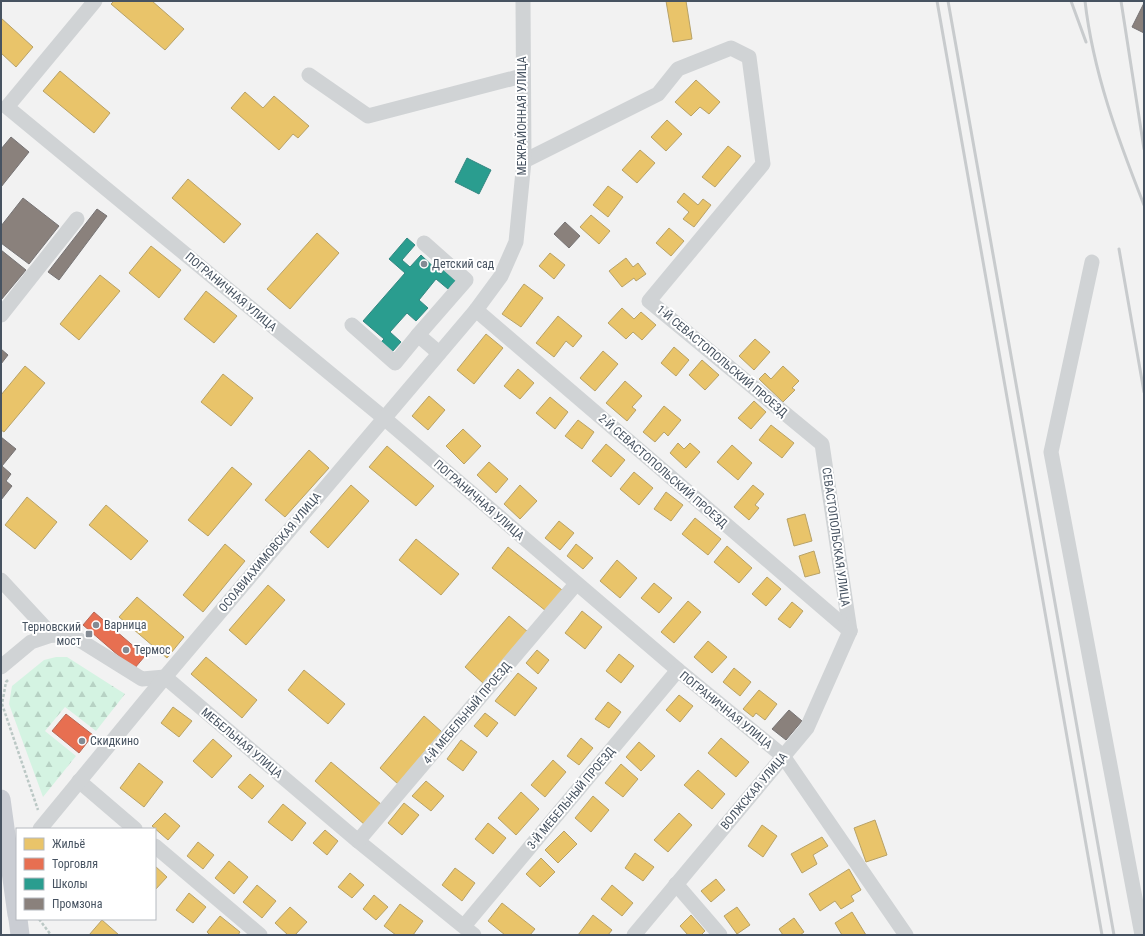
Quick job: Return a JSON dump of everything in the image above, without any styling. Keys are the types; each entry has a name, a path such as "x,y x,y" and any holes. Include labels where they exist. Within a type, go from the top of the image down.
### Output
{"main road":[{"path":"1,799 14,862 16,897"},
{"path":"18,920 20,935"}],"street":[{"name":"ПОГРАНИЧНАЯ УЛИЦА","path":"95,1 8,107 384,418 576,584 783,756 906,935"},
{"name":"МЕЖРАЙОННАЯ УЛИЦА","path":"501,276 516,242 524,161 522,76 523,1"},
{"name":"1-Й СЕВАСТОПОЛЬСКИЙ ПРОЕЗД","path":"524,161 658,94 678,69 731,48 749,57 764,164 649,301 822,444"},
{"path":"309,75 368,116 522,76"},
{"path":"1,315 77,219"},
{"path":"352,325 395,362 466,280 424,243"},
{"path":"1092,262 1051,452 1142,935"},
{"name":"ОСОАВИАХИМОВСКАЯ УЛИЦА","path":"41,828 164,677 476,310 501,276"},
{"name":"2-Й СЕВАСТОПОЛЬСКИЙ ПРОЕЗД","path":"476,310 850,631"},
{"path":"418,335 439,353"},
{"name":"СЕВАСТОПОЛЬСКАЯ УЛИЦА","path":"822,444 850,631"},
{"path":"1,580 52,635"},
{"name":"4-Й МЕБЕЛЬНЫЙ ПРОЕЗД","path":"358,842 576,584"},
{"name":"ВОЛЖСКАЯ УЛИЦА","path":"634,935 807,728 850,631"},
{"path":"6,672 32,642 52,635 73,636 142,679 164,677"},
{"name":"3-Й МЕБЕЛЬНЫЙ ПРОЕЗД","path":"469,931 678,670"},
{"name":"МЕБЕЛЬНАЯ УЛИЦА","path":"164,677 358,842 469,931"},
{"path":"80,781 134,828"},
{"path":"156,847 260,935"},
{"path":"676,884 720,935"}],"path":[{"path":"6,672 6,682 2,704 39,813 44,807"},
{"path":"40,920 51,935"}],"green space":[{"path":"56,657 67,657 125,694 96,731 65,707 45,731 76,756 43,797 9,704 12,686 44,660"}],"building: Жильё":[{"path":"114,1 152,1 184,29 165,50 111,4"},
{"path":"666,1 686,1 692,39 673,42"},
{"path":"1,18 33,47 16,67 1,53"},
{"path":"60,71 110,113 94,133 43,91"},
{"path":"696,80 720,102 709,114 700,107 691,116 675,102"},
{"path":"245,92 263,108 274,96 309,126 298,138 293,134 279,150 231,108"},
{"path":"667,120 682,134 666,151 651,137"},
{"path":"728,146 741,156 715,187 702,177"},
{"path":"640,150 655,163 637,183 622,170"},
{"path":"188,179 241,224 224,243 172,198"},
{"path":"608,186 623,197 608,217 593,205"},
{"path":"684,193 698,205 703,199 711,205 694,227 683,219 689,212 677,202"},
{"path":"591,215 610,231 599,244 580,227"},
{"path":"669,228 684,241 671,256 656,243"},
{"path":"317,233 339,253 290,309 267,289"},
{"path":"151,246 181,270 159,298 129,273"},
{"path":"550,253 565,265 554,279 539,266"},
{"path":"626,258 633,267 638,263 646,274 636,281 634,278 622,287 609,271"},
{"path":"100,275 120,291 79,340 60,324"},
{"path":"524,284 543,298 521,327 502,314"},
{"path":"206,291 237,316 214,343 184,319"},
{"path":"622,308 634,319 641,312 656,325 642,340 633,332 626,339 608,323"},
{"path":"558,316 582,336 573,347 566,341 554,357 536,343"},
{"path":"486,334 503,348 474,384 457,370"},
{"path":"755,339 770,352 754,370 739,356"},
{"path":"674,347 689,360 676,376 661,363"},
{"path":"603,351 618,364 595,391 580,378"},
{"path":"702,360 719,375 705,390 689,375"},
{"path":"25,366 45,383 4,432 1,430 1,395"},
{"path":"783,366 799,381 792,388 795,390 783,402 759,379 765,373 771,379"},
{"path":"518,369 534,383 520,399 504,386"},
{"path":"223,374 253,398 231,426 201,402"},
{"path":"625,381 642,396 632,407 636,410 627,421 606,403"},
{"path":"429,396 445,410 428,430 412,416"},
{"path":"550,397 568,412 555,429 536,413"},
{"path":"754,401 766,412 751,429 738,418"},
{"path":"664,406 681,420 668,436 664,432 655,442 643,432"},
{"path":"578,420 594,432 582,449 565,436"},
{"path":"771,425 794,443 782,458 759,440"},
{"path":"463,429 481,446 464,464 446,446"},
{"path":"678,443 684,449 690,443 700,452 686,468 670,453"},
{"path":"606,444 625,460 611,477 592,461"},
{"path":"732,445 752,463 738,480 717,462"},
{"path":"387,446 434,486 416,506 369,467"},
{"path":"309,450 329,468 285,517 265,500"},
{"path":"489,462 508,479 496,493 477,475"},
{"path":"232,467 252,484 208,536 188,520"},
{"path":"634,472 653,488 639,505 620,489"},
{"path":"351,485 369,501 328,548 310,532"},
{"path":"520,485 537,501 520,519 504,504"},
{"path":"753,485 764,494 755,505 759,508 749,520 734,507"},
{"path":"666,492 683,505 671,521 654,509"},
{"path":"27,497 57,522 35,549 5,525"},
{"path":"106,505 148,541 131,560 89,525"},
{"path":"805,514 812,541 794,546 787,519"},
{"path":"695,518 721,539 708,555 682,534"},
{"path":"559,521 574,533 560,550 545,538"},
{"path":"416,539 459,574 441,595 399,560"},
{"path":"225,544 245,561 203,612 183,595"},
{"path":"576,544 593,558 583,569 567,556"},
{"path":"727,546 752,568 739,583 714,562"},
{"path":"508,547 562,590 546,611 492,568"},
{"path":"814,551 820,573 805,577 799,556"},
{"path":"617,560 637,578 620,598 600,581"},
{"path":"767,577 781,589 766,606 752,594"},
{"path":"654,583 672,598 659,613 641,598"},
{"path":"268,585 285,600 246,645 229,630"},
{"path":"137,597 184,637 167,658 119,617"},
{"path":"688,601 701,612 674,643 661,632"},
{"path":"792,602 803,611 790,628 778,619"},
{"path":"582,611 602,627 585,649 565,633"},
{"path":"509,616 528,632 483,683 465,667"},
{"path":"708,641 727,657 712,673 694,657"},
{"path":"537,650 549,660 538,674 526,663"},
{"path":"619,654 634,666 621,683 606,671"},
{"path":"206,657 257,700 242,718 191,674"},
{"path":"734,668 751,682 740,696 723,682"},
{"path":"304,670 345,704 328,724 288,690"},
{"path":"518,673 537,688 515,716 495,701"},
{"path":"759,690 777,704 765,720 756,713 753,717 743,709"},
{"path":"679,695 693,706 680,722 666,710"},
{"path":"608,702 621,712 609,728 595,719"},
{"path":"173,707 192,721 179,737 161,723"},
{"path":"485,713 498,723 487,737 474,726"},
{"path":"424,716 442,732 398,784 380,768"},
{"path":"581,738 593,748 579,765 567,756"},
{"path":"721,738 749,762 736,777 708,753"},
{"path":"213,739 232,756 212,778 193,761"},
{"path":"461,740 477,752 463,771 447,759"},
{"path":"639,742 655,756 641,771 626,757"},
{"path":"553,760 566,772 545,797 531,785"},
{"path":"331,762 382,805 365,825 315,781"},
{"path":"139,763 163,782 144,807 120,788"},
{"path":"621,764 638,779 623,797 605,783"},
{"path":"698,770 725,794 712,809 684,785"},
{"path":"250,774 264,786 252,799 238,787"},
{"path":"426,781 444,796 431,811 412,796"},
{"path":"521,792 539,809 516,835 498,818"},
{"path":"593,796 609,810 591,832 575,818"},
{"path":"404,803 419,815 402,835 388,823"},
{"path":"283,804 306,823 292,841 268,822"},
{"path":"165,813 180,826 168,840 152,826"},
{"path":"679,813 692,825 668,852 654,840"},
{"path":"875,820 887,855 866,862 854,828"},
{"path":"488,823 506,838 493,854 475,839"},
{"path":"762,825 777,836 763,857 748,846"},
{"path":"325,830 338,841 327,855 313,843"},
{"path":"564,831 577,844 558,863 545,850"},
{"path":"822,837 828,846 813,855 817,864 802,873 791,854"},
{"path":"198,842 214,855 203,869 187,856"},
{"path":"635,853 654,867 643,881 625,868"},
{"path":"541,858 555,872 540,887 526,874"},
{"path":"229,861 248,877 234,894 215,878"},
{"path":"156,867 167,877 156,889"},
{"path":"455,868 475,883 462,901 442,885"},
{"path":"849,869 861,890 851,896 854,901 841,909 835,901 820,911 809,894"},
{"path":"350,873 364,885 352,898 338,887"},
{"path":"716,879 725,890 711,902 701,891"},
{"path":"257,885 276,901 262,918 243,902"},
{"path":"612,885 633,903 622,916 601,899"},
{"path":"189,893 206,907 193,923 176,910"},
{"path":"374,895 388,907 376,920 363,909"},
{"path":"502,903 535,929 530,935 505,935 488,921"},
{"path":"400,904 423,921 413,935 396,935 384,926"},
{"path":"290,907 307,922 295,935 288,935 275,923"},
{"path":"737,907 750,925 737,934 724,916"},
{"path":"852,912 866,935 842,935 835,923"},
{"path":"593,915 612,930 608,935 578,935"},
{"path":"691,915 705,931 701,935 688,935 680,926"},
{"path":"220,916 240,932 238,935 210,935 207,932"},
{"path":"794,918 804,932 800,935 783,935 779,929"},
{"path":"102,920 119,935 89,935"}],"building: Торговля":[{"path":"94,612 145,656 134,669 83,625"},
{"path":"66,714 93,735 79,753 52,731"}],"building: Школы":[{"path":"467,158 491,170 479,194 455,182"},
{"path":"407,238 415,245 402,260 410,267 421,255 441,274 445,269 457,279 448,289 436,279 419,300 428,308 416,321 407,313 390,332 401,342 392,352 381,342 384,339 363,321 405,273 389,259"}],"building: Промзона":[{"path":"1144,3 1144,33 1132,27"},
{"path":"11,137 29,152 1,187 1,149"},
{"path":"23,198 59,226 29,264 1,243 1,226"},
{"path":"97,209 107,216 59,280 48,272"},
{"path":"565,222 580,236 569,248 554,234"},
{"path":"1,250 26,270 1,300"},
{"path":"1,349 8,355 1,364"},
{"path":"1,437 16,449 2,466 11,474 6,481 12,486 1,500"},
{"path":"789,710 802,721 786,740 772,729"}],"railway":[{"path":"937,1 1102,935"},
{"path":"948,1 1114,935"},
{"path":"1071,1 1086,42"},
{"path":"1085,1 1100,79 1116,130 1144,205"},
{"path":"1121,1 1144,149"},
{"path":"1119,249 1144,392"}],"place":[{"name":"Детский сад","path":"424,264"},
{"name":"Варница","path":"96,625"},
{"name":"Терновский мост","path":"89,634"},
{"name":"Термос","path":"126,650"},
{"name":"Скидкино","path":"82,741"}]}
